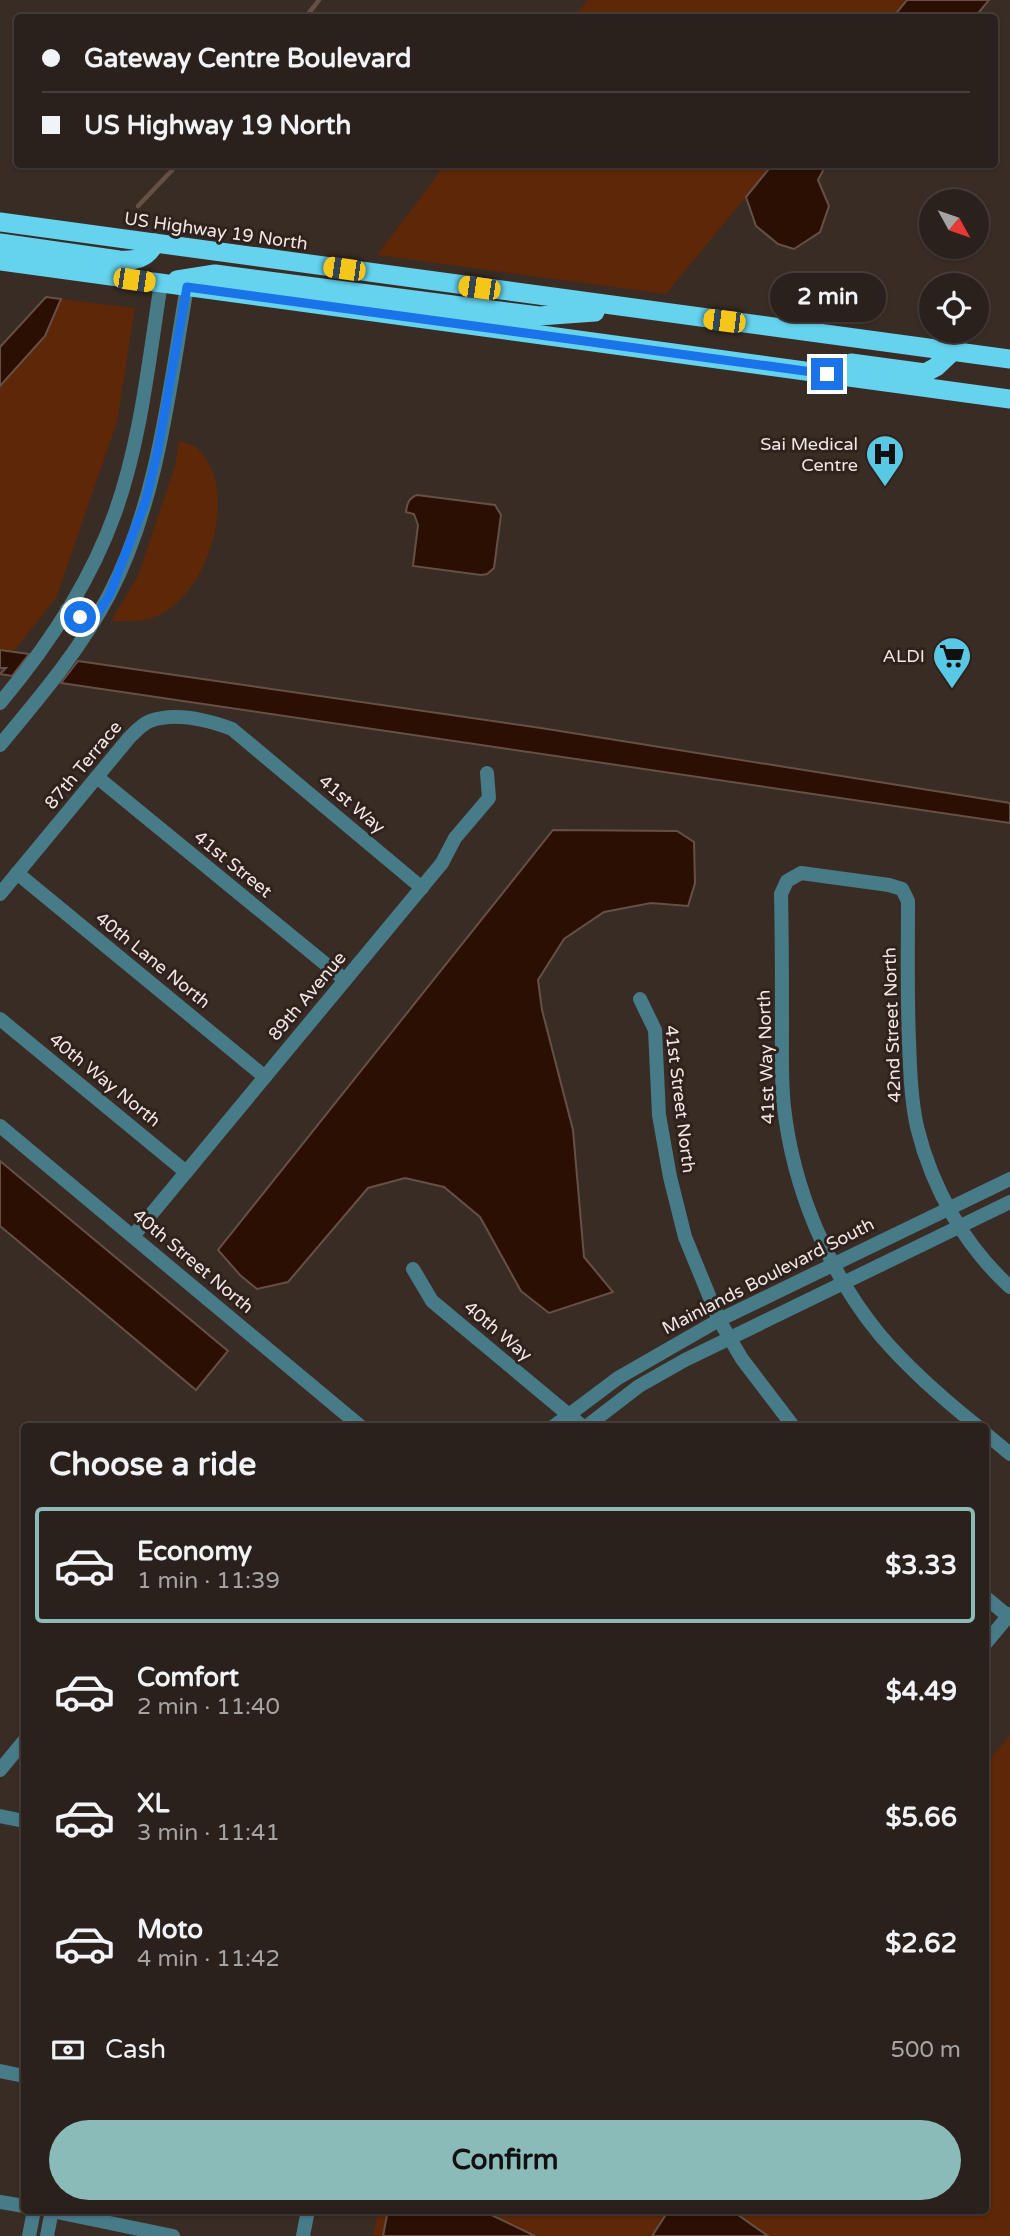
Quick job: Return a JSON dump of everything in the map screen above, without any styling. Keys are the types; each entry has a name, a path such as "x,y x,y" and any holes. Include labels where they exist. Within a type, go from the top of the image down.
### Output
{"highway":[{"name":"US Highway 19 North","path":"0,222 1010,359"},
{"path":"0,243 134,261 147,255 155,243"},
{"path":"0,261 1010,399"},
{"path":"161,284 215,274 539,316 641,310"},
{"path":"670,352 711,345 925,373 953,351"}],"street":[{"path":"0,703 32,663 67,610 103,542 123,486 141,408 161,284"},
{"path":"0,745 62,669 110,594 146,500 158,449 187,287"},
{"path":"67,610 92,623"},
{"name":"87th Terrace","path":"0,894 129,738 148,721 169,717 214,722 232,729 257,750"},
{"name":"41st Way","path":"257,750 422,888"},
{"name":"89th Avenue","path":"134,1235 442,863 455,838 489,798 487,773"},
{"name":"41st Street","path":"97,777 345,981"},
{"name":"40th Lane North","path":"17,873 265,1077"},
{"name":"41st Way North","path":"908,901 902,889 889,885 801,873 787,881 781,894 784,1106 790,1146 802,1189 833,1263 880,1334 913,1370 973,1423"},
{"name":"42nd Street North","path":"908,901 910,1082 917,1127 948,1209 981,1256 1010,1287"},
{"name":"41st Street North","path":"640,999 655,1030 659,1115 670,1177 685,1237 719,1320 742,1359 791,1423"},
{"name":"40th Way North","path":"0,1019 186,1172"},
{"name":"40th Street North","path":"0,1126 356,1423"},
{"name":"Mainlands Boulevard South","path":"558,1423 618,1378 719,1320 1010,1179"},
{"path":"591,1423 639,1386 729,1337 1010,1202"},
{"name":"40th Way","path":"413,1269 432,1301 568,1415"},
{"path":"568,1415 578,1423"},
{"path":"989,1436 1010,1454"},
{"path":"989,1600 1009,1615 989,1639"},
{"path":"0,1770 21,1745"},
{"path":"0,1816 21,1820"},
{"path":"0,2071 21,2075"},
{"path":"0,2202 21,2206"},
{"path":"29,2236 33,2214"},
{"path":"47,2236 50,2214"},
{"path":"65,2214 173,2236"},
{"path":"303,2236 307,2214"}],"shaded area":[{"path":"588,0 907,0 895,14 576,14"},
{"path":"907,0 989,0 977,14 895,14"},
{"path":"443,168 770,168 666,294 377,255"},
{"path":"770,168 824,168 818,180 829,206 820,232 794,249 778,244 756,226 746,197"},
{"path":"46,297 61,299 45,336 0,386 0,347"},
{"path":"61,299 135,308 117,422 56,598 13,652 0,650 0,386 45,336"},
{"path":"179,441 197,448 212,469 217,492 217,518 211,545 201,570 187,592 169,609 149,619 111,621 138,576 175,466"},
{"path":"417,495 495,505 501,515 494,568 481,575 413,566 418,525 414,514 406,512 409,501"},
{"path":"0,650 29,654 12,676 0,674 6,668 0,668"},
{"path":"78,661 541,728 1010,803 1010,823 61,683"},
{"path":"553,830 677,831 694,842 695,883 688,906 651,903 604,912 564,939 538,980 542,1010 573,1130 584,1257 613,1292 549,1313 521,1291 480,1217 444,1187 405,1178 368,1188 288,1282 257,1289 240,1275 218,1250"},
{"path":"0,1161 228,1351 196,1390 0,1226"},
{"path":"1010,1735 1010,2236 373,2236 378,2214 989,2214 989,1760"},
{"path":"387,2214 489,2214 535,2236 383,2236"},
{"path":"666,2214 737,2214 768,2236 652,2236"}],"waterway":[{"path":"308,14 319,0"},
{"path":"138,206 174,168"}],"place":[{"name":"Sai Medical Centre","path":"885,488"},
{"name":"ALDI","path":"952,690"}],"route":[{"path":"80,617 92,623 110,594 146,500 158,449 187,287 827,374"}]}
